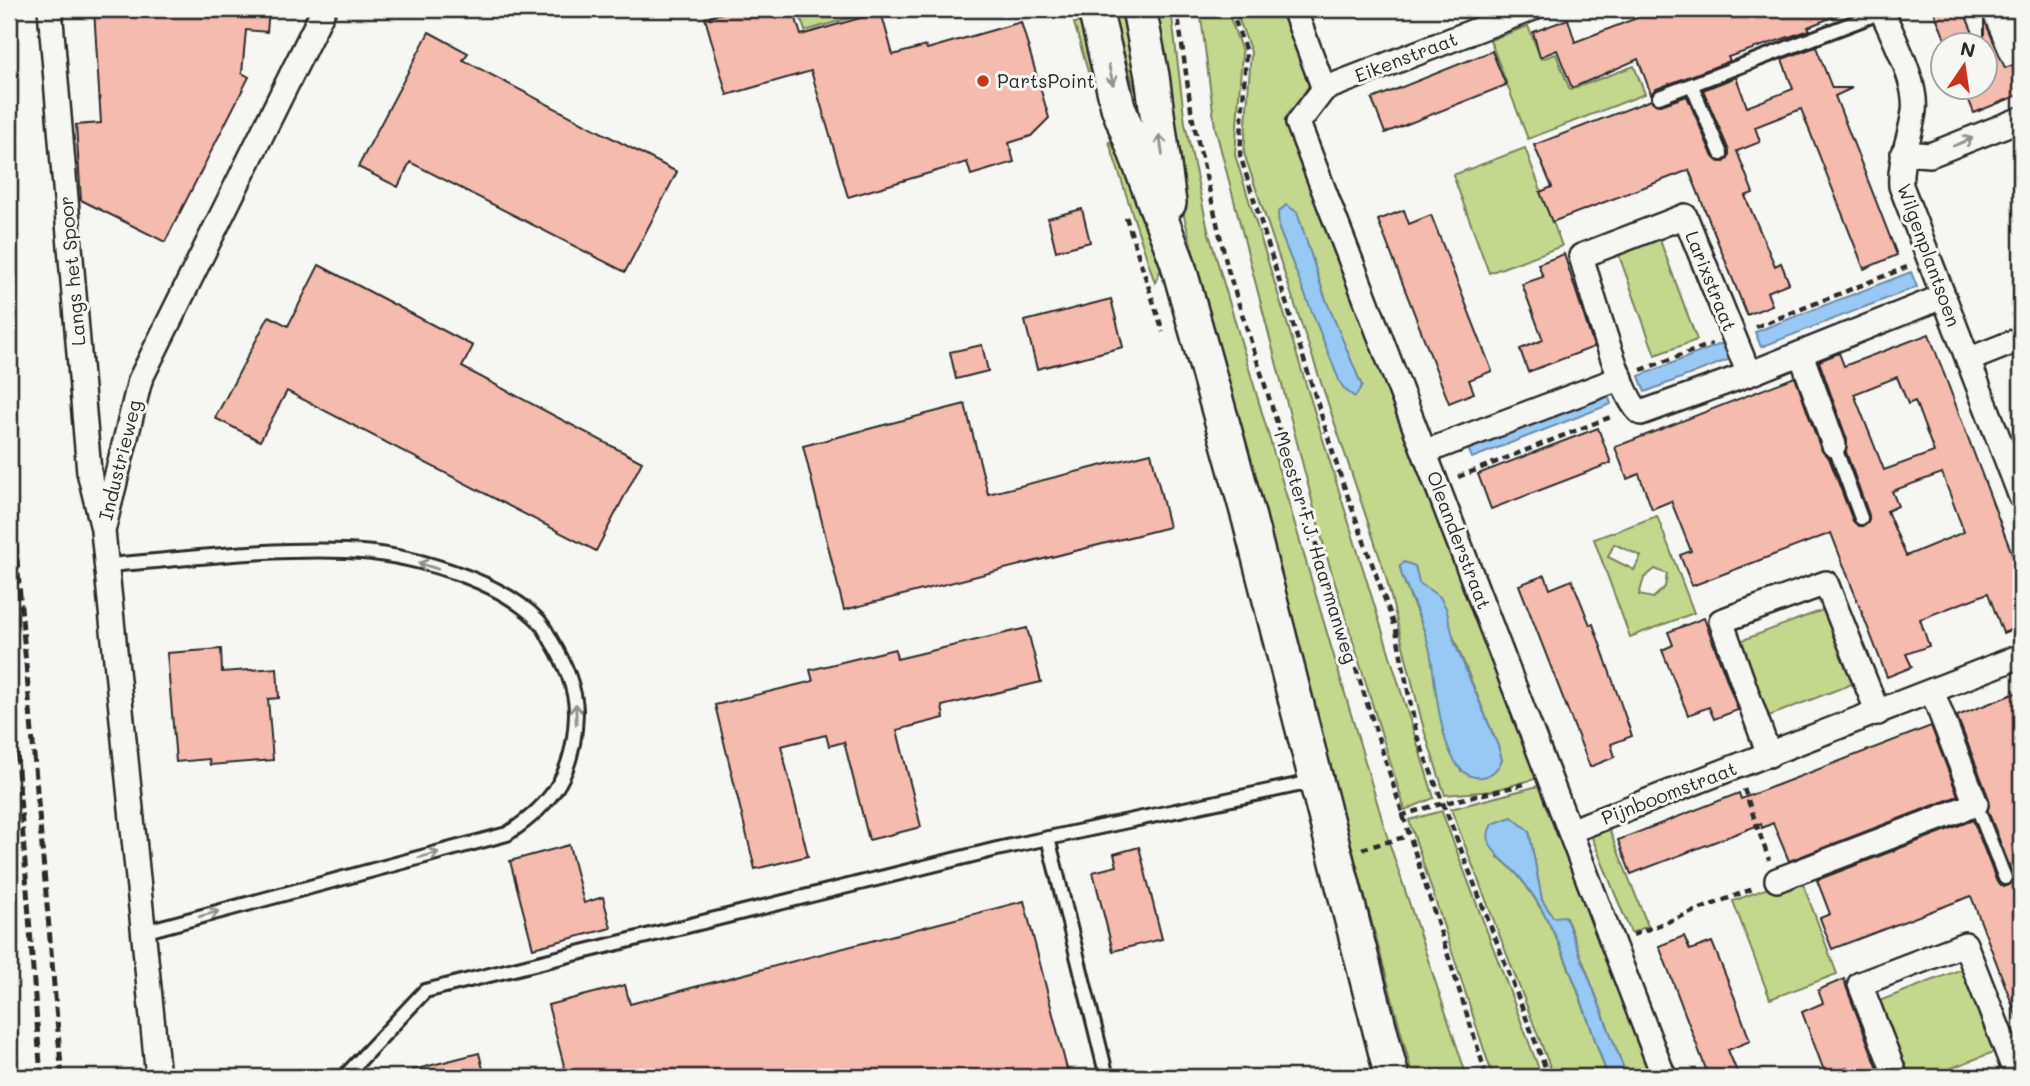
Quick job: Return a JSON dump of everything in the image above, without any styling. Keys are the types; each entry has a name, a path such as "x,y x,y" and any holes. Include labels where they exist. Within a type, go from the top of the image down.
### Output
{"main road":[{"path":"1095,9 1118,107 1177,261 1250,518 1392,1077"},
{"path":"1139,9 1152,76 1177,261"}],"street":[{"name":"Langs het Spoor","path":"50,9 89,472 103,531"},
{"name":"Industrieweg","path":"158,1077 103,531 140,380 324,9"},
{"path":"1294,9 1324,89"},
{"name":"Eikenstraat","path":"1324,89 1528,9"},
{"name":"Wilgenplantsoen","path":"1881,10 1909,79 1915,103 1903,153 1901,186 1927,260 2021,497"},
{"name":"Oleanderstraat","path":"1324,89 1298,123 1664,1077"},
{"path":"1903,153 1930,155 2021,119"},
{"name":"Larixstraat","path":"1633,408 1581,256 1685,216 1749,374"},
{"path":"1633,408 1642,413 1801,354 1942,297"},
{"path":"1968,360 2021,339"},
{"path":"1801,354 1834,444"},
{"path":"1425,452 1621,378"},
{"path":"1769,755 1721,621 1826,583 1878,713"},
{"name":"Pijnboomstraat","path":"1570,831 2021,656"},
{"path":"1777,880 1976,804 1932,691"},
{"path":"1896,1077 1860,984 1965,944 2017,1077"}],"lane":[{"path":"1659,97 1881,10"},
{"path":"1692,86 1721,154"},
{"path":"1834,444 1861,518"},
{"path":"107,565 322,551 402,558 469,578 513,601 539,621 561,656 576,704 576,739 562,783 534,816 507,834 143,932"},
{"path":"344,1077 425,991 1048,838 1316,781"},
{"path":"1976,804 2005,878"},
{"path":"1048,838 1107,1077"}],"path":[{"name":"Meester F.J. Haarmanweg","path":"1177,9 1192,116 1228,270 1401,816 1487,1077"},
{"path":"1231,9 1246,52 1240,155 1339,472 1396,630 1417,736 1549,1077"},
{"path":"1125,216 1164,335"},
{"path":"1621,378 1927,260"},
{"path":"1438,485 1633,408"},
{"path":"1613,943 1777,880 1736,768"},
{"path":"1401,816 1442,802 1494,793 1549,776"}],"green space":[{"path":"798,9 881,9 805,31"},
{"path":"1111,9 1128,9 1143,117"},
{"path":"1144,9 1171,9 1185,123 1208,230 1387,836 1467,1077 1413,1077 1194,256 1175,180"},
{"path":"1200,9 1227,9 1242,52 1235,155 1434,798 1405,810 1326,554 1215,127"},
{"path":"1235,9 1283,9 1310,76 1309,85 1286,122 1538,778 1492,791 1445,795 1424,730 1385,573 1244,153 1251,52","holes":["1297,212 1334,322 1362,386 1344,389 1279,229","1415,566 1419,583 1450,629 1498,746 1502,760 1494,771 1461,771 1453,756 1444,726 1430,649 1400,567"]},
{"path":"1074,23 1085,23 1094,78 1089,75"},
{"path":"1528,26 1541,59 1556,54 1570,90 1634,66 1645,94 1528,139 1490,40"},
{"path":"1109,142 1122,144 1161,269 1155,283"},
{"path":"1525,148 1562,246 1489,273 1453,175"},
{"path":"1657,232 1697,340 1655,355 1616,247"},
{"path":"1657,516 1694,613 1630,637 1594,539","holes":["1614,544 1641,556 1634,570 1608,557","1655,569 1667,574 1665,587 1653,598 1639,595 1644,578"]},
{"path":"1828,608 1857,682 1769,716 1740,641"},
{"path":"1542,785 1653,1077 1627,1077 1566,917 1553,917 1542,900 1529,831 1498,857 1518,875 1551,927 1578,990 1608,1077 1554,1077 1451,809"},
{"path":"1442,811 1542,1077 1493,1077 1409,820"},
{"path":"1609,829 1648,926 1631,933 1591,835"},
{"path":"1800,876 1837,974 1770,999 1733,901"},
{"path":"9,934 18,1074 18,1077 9,1077"},
{"path":"1967,967 1999,1050 1928,1077 1908,1077 1879,1001"}],"water":[{"path":"1286,205 1297,212 1324,295 1362,386 1355,397 1344,389 1339,380 1279,229 1278,213"},
{"path":"1911,272 1917,287 1761,347 1755,332"},
{"path":"1726,342 1733,358 1645,392 1639,376"},
{"path":"1606,389 1611,404 1472,458 1466,443"},
{"path":"1404,562 1415,566 1419,583 1440,597 1446,608 1455,644 1502,760 1495,771 1486,776 1468,775 1456,764 1448,747 1437,703 1427,638 1402,576 1400,566"},
{"path":"1512,817 1529,831 1542,900 1553,917 1565,916 1627,1077 1608,1077 1556,937 1527,887 1489,843 1492,824"}],"building":[{"path":"94,9 269,9 267,32 246,30 242,73 249,77 165,242 81,200 76,125 101,123"},
{"path":"736,9 793,9 801,35 881,12 893,55 926,46 927,49 1021,22 1049,118 1031,136 1009,143 1014,162 971,175 967,162 848,197 811,71 727,95 705,18"},
{"path":"1660,9 1850,10 1808,27 1810,30 1728,57 1730,61 1656,89 1651,94 1638,59 1572,88 1557,50 1540,57 1533,32 1568,19 1575,42"},
{"path":"1933,9 1963,9 1973,32 1942,32"},
{"path":"1984,19 1990,32 1984,32"},
{"path":"429,32 468,53 463,60 677,172 625,272 410,162 398,187 358,167"},
{"path":"1816,47 1832,88 1852,88 1835,96 1897,255 1864,269 1801,109 1755,127 1760,142 1737,151 1753,193 1745,196 1775,266 1781,263 1789,283 1767,292 1772,305 1747,315 1689,170 1552,222 1540,192 1552,187 1534,145 1651,100 1661,105 1687,96 1713,157 1724,162 1728,159 1729,151 1703,90 1736,77 1747,107 1793,89 1782,59"},
{"path":"1492,51 1506,85 1385,133 1372,99"},
{"path":"1998,52 2005,68 2021,62 2021,94 1974,113 1970,102 1998,102"},
{"path":"1082,209 1090,242 1056,251 1048,218"},
{"path":"1404,210 1409,224 1431,215 1492,371 1469,380 1474,393 1449,403 1378,220"},
{"path":"1564,254 1594,347 1528,372 1520,349 1543,340 1522,284 1543,277 1538,264"},
{"path":"319,265 473,346 462,367 642,462 596,551 287,391 260,441 215,418 269,316 288,326"},
{"path":"1111,299 1123,347 1037,369 1025,321"},
{"path":"1929,334 2021,578 2021,626 2003,633 1988,593 1920,619 1929,646 1906,654 1912,667 1887,677 1831,533 1692,586 1680,555 1691,551 1671,501 1652,509 1639,474 1627,479 1615,447 1795,377 1821,450 1829,458 1853,521 1863,526 1868,523 1869,515 1846,452 1847,440 1819,361 1839,353 1844,366","holes":["1897,377 1908,404 1915,401 1934,452 1884,470 1854,394","1942,473 1964,532 1906,556 1887,511 1898,506 1892,491"]},
{"path":"982,345 988,371 956,379 950,352"},
{"path":"965,404 988,494 1151,453 1169,527 844,610 803,446"},
{"path":"1598,428 1611,463 1491,509 1478,474"},
{"path":"1545,575 1550,589 1572,580 1590,625 1593,624 1632,736 1611,744 1615,757 1590,767 1519,585"},
{"path":"1704,618 1738,710 1714,719 1709,707 1688,715 1662,650 1673,645 1668,632"},
{"path":"1027,628 1041,682 942,706 944,718 897,730 921,827 869,840 844,742 829,746 826,735 781,746 808,856 755,869 715,705 813,681 810,670 895,649 897,659"},
{"path":"221,649 222,672 277,668 279,698 268,699 273,760 210,765 209,759 176,762 167,653"},
{"path":"2021,691 2019,1022 1971,896 1832,949 1820,918 1830,914 1817,880 1973,820 1997,882 2004,887 2011,884 2013,875 1988,811 1989,799 1957,716"},
{"path":"1931,726 1958,796 1789,861 1773,823 1762,828 1761,824 1631,874 1618,840 1739,793 1741,799"},
{"path":"569,845 584,903 603,897 611,928 533,948 510,861"},
{"path":"1139,847 1162,939 1113,951 1093,872 1117,866 1114,854"},
{"path":"1024,901 1069,1077 567,1077 548,1005 625,985 630,1004"},
{"path":"1684,936 1690,950 1712,942 1734,996 1750,1041 1728,1050 1739,1077 1709,1077 1659,946"},
{"path":"1844,979 1881,1077 1853,1077 1849,1067 1826,1076 1802,1012 1823,1003 1818,990"},
{"path":"479,1053 485,1077 414,1077 413,1070"}],"railway":[{"path":"9,469 62,1077"},
{"path":"9,649 41,1077"}],"place":[{"name":"PartsPoint","path":"983,81"}]}
